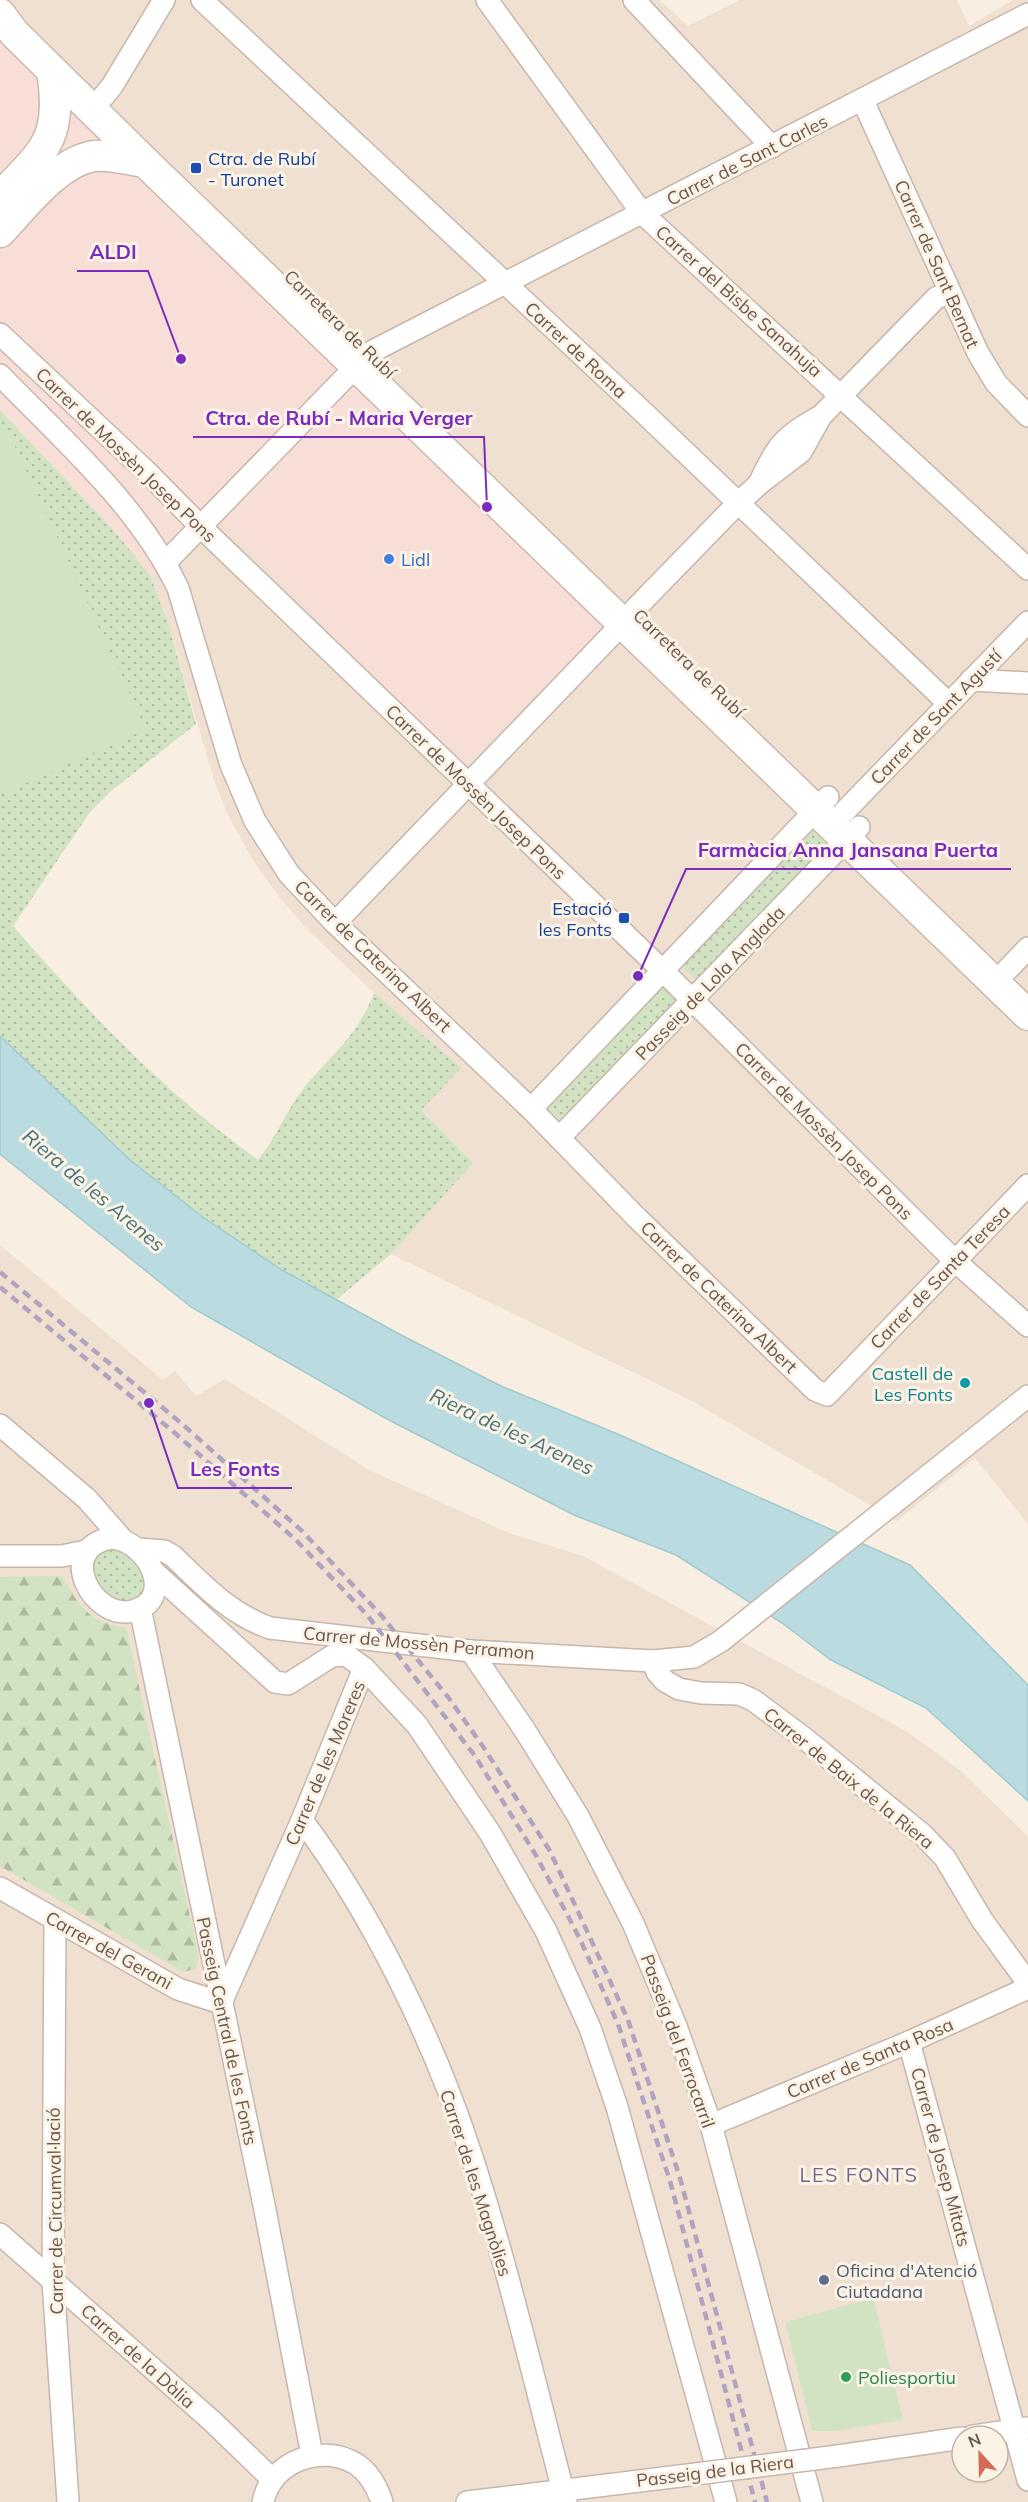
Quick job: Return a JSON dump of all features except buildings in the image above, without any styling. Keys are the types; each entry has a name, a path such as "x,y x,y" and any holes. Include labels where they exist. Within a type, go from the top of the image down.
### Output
{"main road":[{"name":"Carretera de Rubí","path":"0,12 41,37 363,359 839,817"},
{"name":"Carretera de Rubí","path":"0,12 44,63 145,162 363,359"},
{"path":"44,63 60,69 87,91 103,97"},
{"path":"0,197 37,157 55,126 56,100 44,63"},
{"path":"0,232 56,174 79,160 106,156 145,162"},
{"path":"839,817 1018,979"},
{"path":"839,817 1028,1015"}],"street":[{"path":"103,97 164,0"},
{"name":"Carrer de Roma","path":"202,0 506,283 948,703"},
{"name":"Carrer del Bisbe Sanahuja","path":"487,0 642,213 1028,569"},
{"path":"634,0 772,147"},
{"name":"Carrer de Sant Carles","path":"166,562 363,359 1028,14"},
{"name":"Carrer de Sant Bernat","path":"863,100 987,370 1028,416"},
{"path":"335,923 628,616 759,484 770,459 783,440 821,416 936,298 950,292"},
{"name":"Carrer de Mossèn Josep Pons","path":"0,334 149,474 200,526 662,970 954,1260 1028,1326"},
{"name":"Carrer de Caterina Albert","path":"0,375 115,495 142,527 166,562 178,588 189,622 231,765 255,821 289,874 335,923 531,1109 637,1218 815,1390 828,1395"},
{"name":"Carrer de Sant Agustí","path":"839,817 1028,622"},
{"path":"971,680 1028,683"},
{"path":"531,1109 662,970 839,817"},
{"name":"Passeig de Lola Anglada","path":"559,1138 692,1001 839,817"},
{"path":"1018,979 1028,948"},
{"name":"Carrer de Santa Teresa","path":"828,1395 954,1260 1025,1193"},
{"name":"Carrer de Mossèn Perramon","path":"130,1544 164,1551 173,1556 226,1606 254,1623 270,1628 471,1651 653,1661 694,1657 722,1641 1028,1396"},
{"path":"0,1425 87,1499 130,1544 153,1571 155,1580 152,1597 140,1608 123,1612 113,1610 92,1593 83,1577 82,1568 86,1551 93,1544 102,1540 130,1544"},
{"path":"0,1556 62,1556 86,1551"},
{"name":"Carrer de les Moreres","path":"153,1571 275,1682 288,1684 332,1656 346,1655 364,1668 302,1820 221,2003"},
{"name":"Passeig Central de les Fonts","path":"140,1608 264,2205 312,2456"},
{"name":"Passeig del Ferrocarril","path":"471,1651 526,1732 578,1816 633,1923 695,2075 711,2125 812,2502"},
{"name":"Carrer de Baix de la Riera","path":"653,1661 657,1672 665,1681 679,1689 701,1694 739,1694 753,1700 804,1738 923,1835 945,1858 982,1920 1028,1983"},
{"path":"364,1668 417,1725 490,1833 546,1931 590,2028 620,2118 726,2502"},
{"name":"Carrer de les Magnòlies","path":"302,1820 349,1892 393,1968 437,2064 470,2150 492,2222 565,2496"},
{"name":"Carrer del Gerani","path":"0,1888 178,1989 221,2003"},
{"name":"Carrer de Circumval·lació","path":"55,1920 53,2281 68,2502"},
{"name":"Carrer de Santa Rosa","path":"711,2125 909,2042 1028,1988"},
{"name":"Carrer de Josep Mitats","path":"909,2042 1022,2429 1028,2480"},
{"name":"Carrer de la Dàlia","path":"0,2234 212,2421 273,2480"},
{"name":"Passeig de la Riera","path":"467,2502 565,2496 680,2476 950,2440"},
{"path":"263,2502 273,2480 292,2463 312,2456 326,2455 342,2458 357,2465 373,2481 382,2502"}],"shaded area":[{"path":"0,0 660,0 688,26 740,0 957,0 969,26 1013,0 1028,0 1028,1524 975,1458 897,1521 692,1401 391,1254 473,1163 421,1110 424,1061 374,993 309,931 280,898 253,860 228,815 214,780 169,626 150,575 219,519"},
{"path":"0,36 610,623 464,766 220,520 150,575 116,533 0,410"},
{"path":"0,1245 163,1380 175,1371 196,1396 225,1379 369,1470 509,1533 583,1556 906,1731 961,1771 1028,1837 1028,2502 0,2502"}],"green space":[{"path":"0,410 116,533 150,575 169,626 196,724 110,792 90,812 13,926 99,1020 159,1079 258,1160 303,1089 351,1034 374,993 461,1068 421,1110 473,1163 391,1254 336,1300 255,1252 178,1199 129,1159 0,1036"},
{"path":"7,429 146,729 0,795 0,433"},
{"path":"817,823 836,840 699,983 681,966"},
{"path":"660,984 678,1000 677,1006 561,1123 543,1105"},
{"path":"112,1549 132,1559 144,1577 143,1592 133,1600 123,1601 112,1598 96,1582 92,1571 93,1561 98,1553"},
{"path":"62,1576 86,1611 103,1622 126,1627 199,1958 195,1969 183,1972 0,1866 0,1577"},
{"path":"873,2298 903,2420 835,2431 812,2431 785,2322"}],"water":[{"name":"Riera de les Arenes","path":"0,1036 130,1160 204,1218 282,1270 501,1386 620,1435 910,1565 1028,1685 1028,1801 926,1708 831,1660 782,1623 676,1555 574,1515 385,1418 191,1307 0,1154"}],"railway":[{"path":"0,1272 181,1423 302,1531 381,1615 448,1697 484,1748 550,1851 628,2020 680,2178 767,2502"},
{"path":"0,1287 176,1434 296,1540 368,1616 475,1756 537,1857 580,1939 618,2024 670,2181 755,2502"}],"place":[{"name":"Ctra. de Rubí - Turonet","path":"196,168"},
{"name":"ALDI","path":"181,359"},
{"name":"Ctra. de Rubí - Maria Verger","path":"487,507"},
{"name":"Lidl","path":"389,559"},
{"name":"Estació les Fonts","path":"624,918"},
{"name":"Farmàcia Anna Jansana Puerta","path":"638,976"},
{"name":"Castell de Les Fonts","path":"965,1383"},
{"name":"Les Fonts","path":"149,1403"},
{"name":"Oficina d'Atenció Ciutadana","path":"824,2280"},
{"name":"Poliesportiu","path":"846,2377"}],"district":[{"name":"LES FONTS","path":"859,2174"}]}
